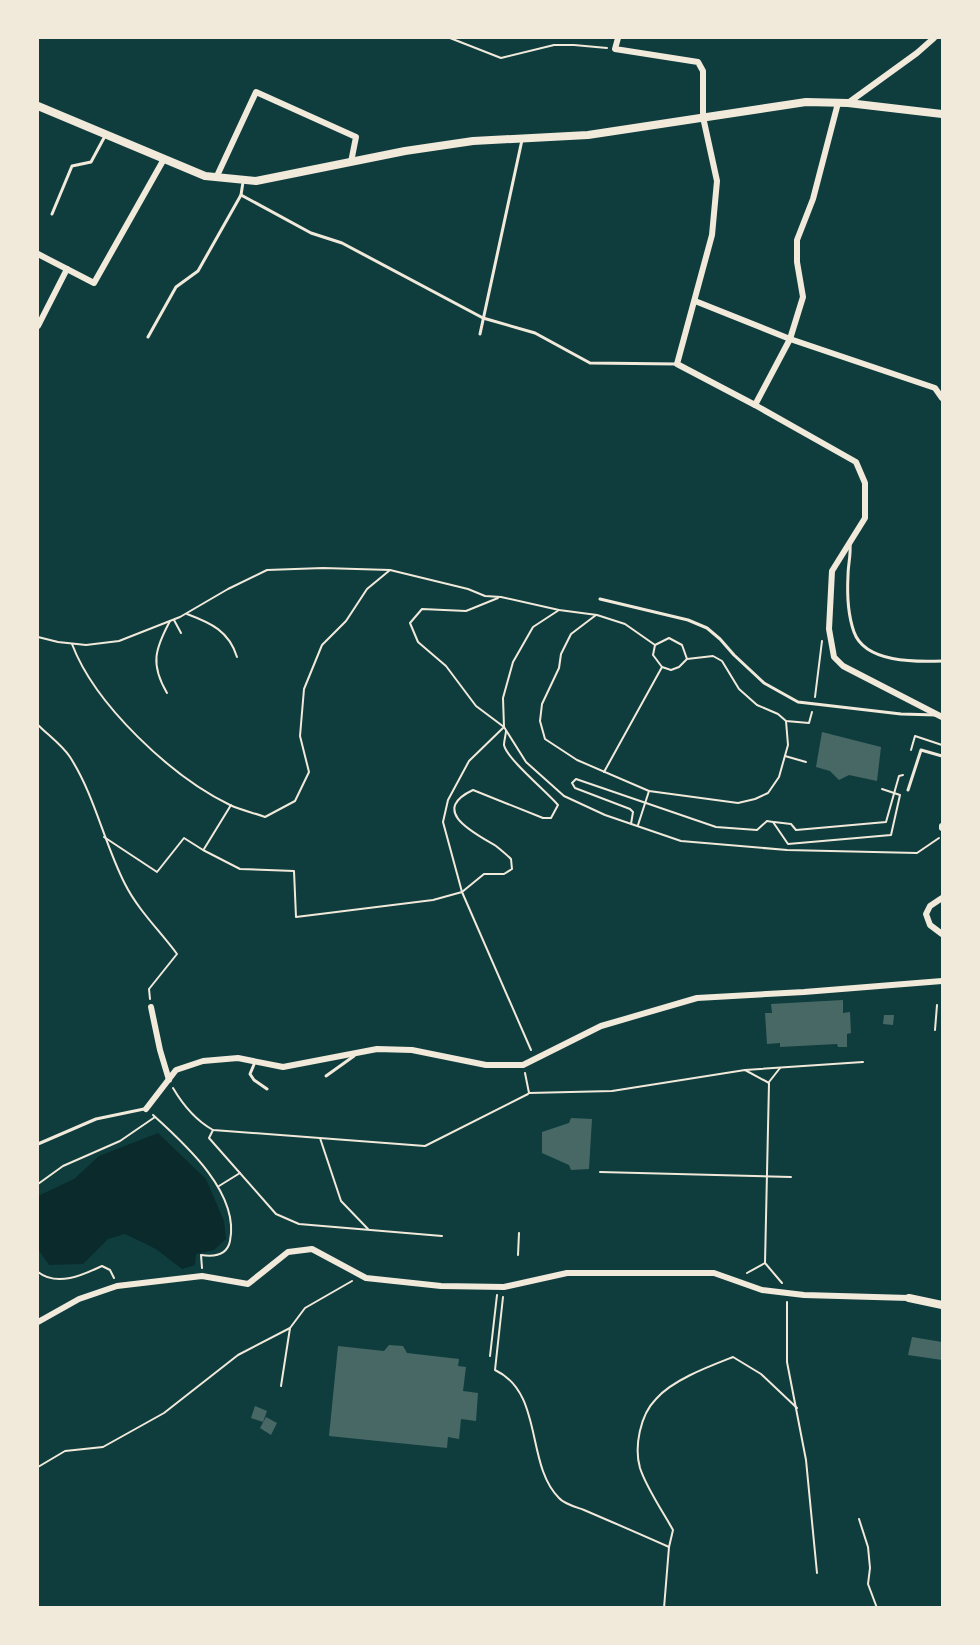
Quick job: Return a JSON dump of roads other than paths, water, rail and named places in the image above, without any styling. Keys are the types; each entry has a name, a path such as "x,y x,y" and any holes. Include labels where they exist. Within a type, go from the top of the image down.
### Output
{"street":[{"path":"618,38 615,50 698,62 703,71 703,117 717,181 712,235 677,364 856,462 865,483 865,518 832,572 830,629 834,657 843,666 941,716"},
{"path":"848,103 934,38"},
{"path":"216,178 256,92 356,137 351,162"},
{"path":"38,106 206,176 243,180 256,180 473,141 588,135 806,102 848,103 942,114"},
{"path":"755,405 790,339 803,297 797,262 797,240 813,199 838,103"},
{"path":"38,254 94,283 164,159"},
{"path":"38,326 67,269"},
{"path":"695,301 790,339 939,388 942,398"},
{"path":"942,898 930,906 926,914 930,925 942,934"},
{"path":"146,1109 176,1070 203,1061 238,1058 283,1067 391,1049 412,1050 486,1065 523,1065 601,1026 697,998 942,981"},
{"path":"151,1007 169,1080"},
{"path":"38,1322 79,1299 117,1286 202,1276 248,1284 288,1252 312,1249 366,1278 441,1286 504,1287 567,1273 587,1272 714,1273 762,1290 909,1298 942,1305"}],"lane":[{"path":"52,214 72,166 91,162 105,135"},
{"path":"480,334 522,138"},
{"path":"148,337 176,287 198,271 241,195 243,180"},
{"path":"241,195 311,232 342,243 483,318 534,333 590,363 677,364"},
{"path":"849,542 849,611 854,634 869,651 891,658 916,662 942,661"},
{"path":"600,599 688,620 707,628 764,683 798,702 901,714 941,716"},
{"path":"909,790 921,750 942,756"},
{"path":"326,1076 358,1053"},
{"path":"255,1062 250,1074 254,1080 267,1089"},
{"path":"38,1144 96,1119 146,1109"}],"water":[{"path":"158,1133 206,1179 224,1221 226,1239 214,1250 196,1254 195,1265 182,1269 156,1249 125,1234 108,1239 83,1264 49,1265 38,1249 38,1196 74,1179 99,1156"}]}
